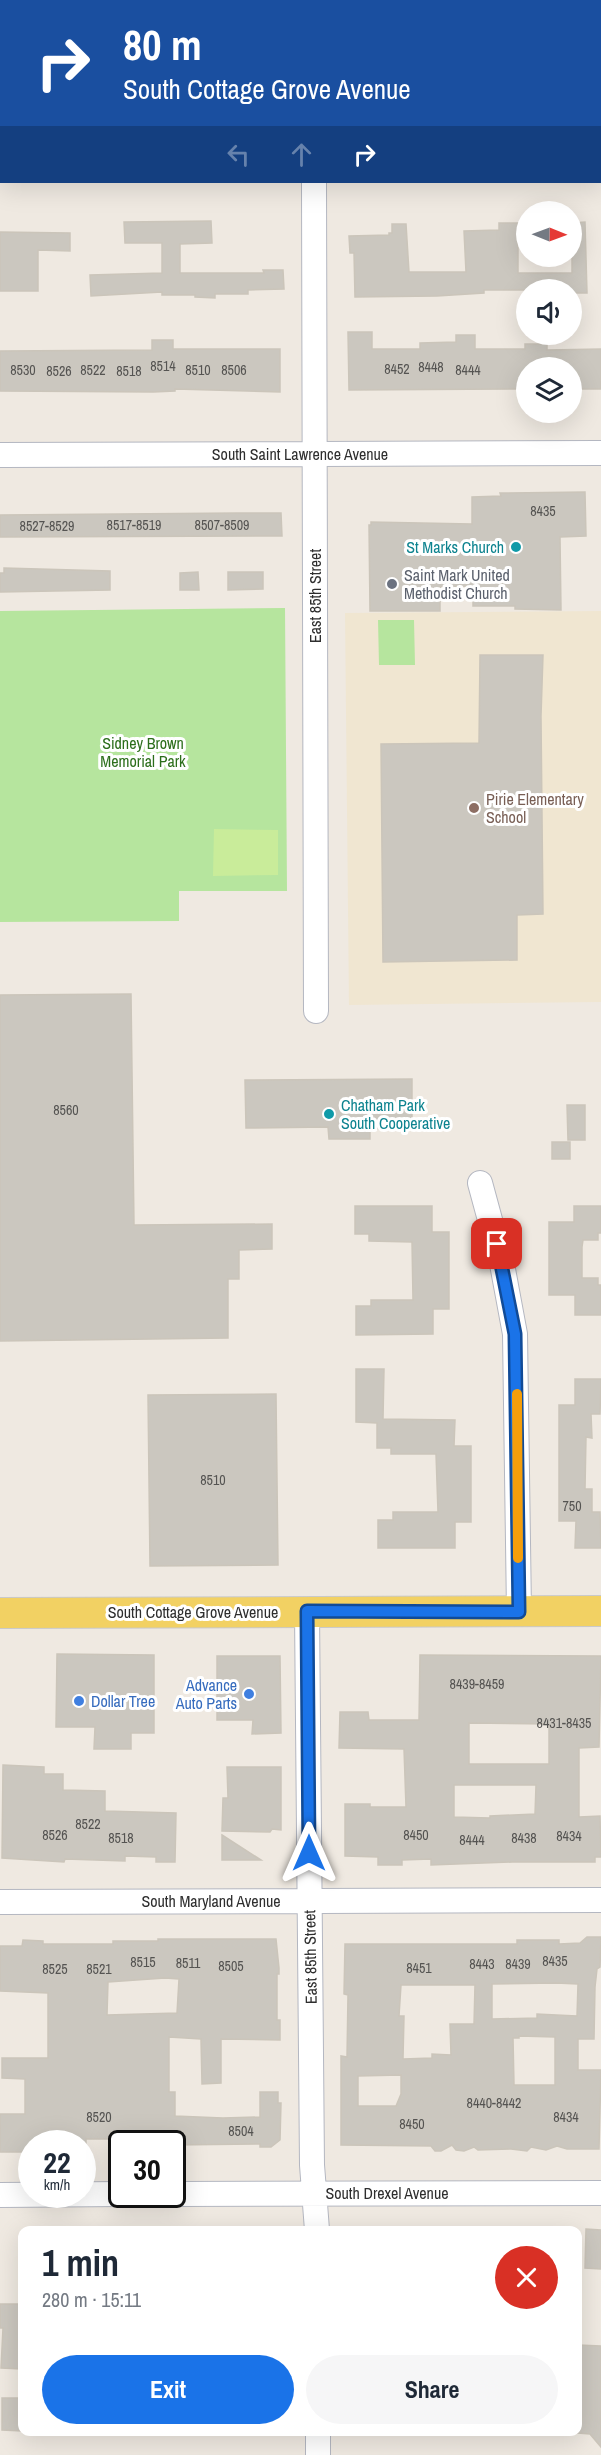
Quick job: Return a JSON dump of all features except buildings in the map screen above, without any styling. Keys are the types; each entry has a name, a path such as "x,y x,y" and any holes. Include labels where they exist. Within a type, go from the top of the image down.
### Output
{"main road":[{"name":"South Cottage Grove Avenue","path":"0,1613 601,1611"}],"street":[{"name":"East 85th Street","path":"314,183 316,1011"},
{"name":"South Saint Lawrence Avenue","path":"0,455 601,453"},
{"path":"480,1183 502,1264 515,1334 519,1612"},
{"name":"East 85th Street","path":"307,1611 312,2165 317,2226"},
{"name":"South Maryland Avenue","path":"0,1902 601,1900"},
{"name":"South Drexel Avenue","path":"186,2194 601,2193"},
{"path":"0,2195 108,2194"},
{"path":"318,2436 318,2455"}],"shaded area":[{"name":"Pirie Elementary School","path":"601,611 601,1002 349,1005 345,613"}],"green space":[{"name":"Sidney Brown Memorial Park","path":"285,608 287,891 179,891 179,921 0,922 0,611"},
{"path":"378,620 414,620 415,665 379,665"},
{"path":"214,829 278,830 278,875 213,876"}],"slow traffic":[{"path":"517,1394 518,1558"}],"place":[{"name":"St Marks Church","path":"516,547"},
{"name":"Saint Mark United Methodist Church","path":"392,584"},
{"name":"Pirie Elementary School","path":"474,808"},
{"name":"Chatham Park South Cooperative","path":"329,1114"},
{"name":"Advance Auto Parts","path":"249,1694"},
{"name":"Dollar Tree","path":"79,1701"}],"route":[{"path":"309,1853 307,1611 519,1612 518,1417 515,1334 497,1244"}]}
